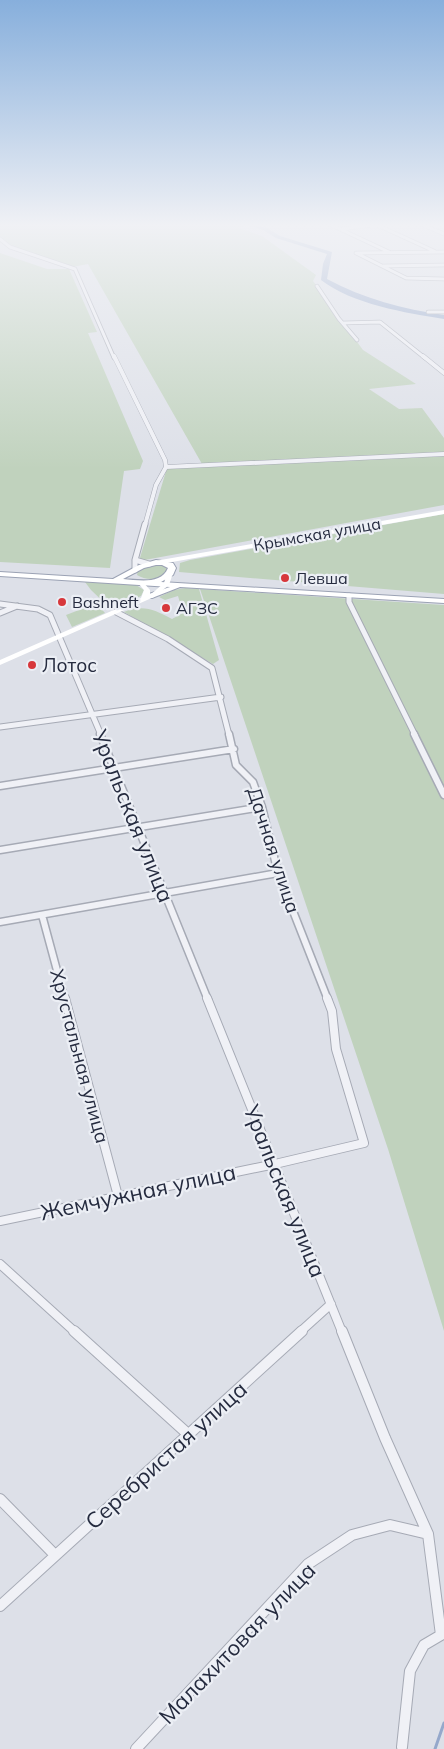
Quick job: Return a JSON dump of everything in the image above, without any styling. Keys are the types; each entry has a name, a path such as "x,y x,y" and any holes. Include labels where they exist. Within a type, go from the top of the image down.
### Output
{"main road":[{"name":"Крымская улица","path":"152,563 444,512"},
{"path":"152,583 190,557"},
{"path":"113,582 152,563 166,563 176,579 192,586"},
{"path":"134,571 131,576 147,590 148,597"},
{"path":"148,597 167,584 171,571"},
{"path":"0,574 444,601"},
{"path":"0,663 148,597 181,586 192,586"}],"street":[{"path":"91,306 165,460 166,467 156,485 135,560 134,571"},
{"path":"329,306 357,340"},
{"path":"428,312 444,312"},
{"path":"343,323 380,322 444,373"},
{"path":"166,467 444,454"},
{"path":"135,560 152,563"},
{"path":"349,596 349,602 444,795"},
{"path":"0,604 19,606"},
{"path":"0,613 19,606"},
{"name":"Уральская улица","path":"19,606 38,609 50,615 386,1438 428,1534 441,1635 424,1645 410,1671 402,1748"},
{"name":"Дачная улица","path":"116,612 168,639 212,668 234,749 236,765 253,782 262,807 278,873 332,1011 336,1049 364,1143"},
{"path":"0,728 221,697"},
{"path":"0,786 234,749"},
{"path":"0,850 262,807"},
{"path":"0,922 278,873"},
{"name":"Хрустальная улица","path":"42,915 118,1196"},
{"name":"Жемчужная улица","path":"0,1221 275,1164 364,1143"},
{"path":"0,1264 189,1435"},
{"name":"Серебристая улица","path":"0,1606 331,1304"},
{"path":"0,1500 55,1555"},
{"name":"Малахитовая улица","path":"136,1749 308,1564 352,1535 390,1525 428,1534"}],"green space":[{"path":"0,306 85,306 97,332 88,333 143,461 140,469 124,471 110,568 0,562"},
{"path":"112,306 331,306 363,350 416,384 369,389 399,409 422,408 444,438 444,452 202,464"},
{"path":"444,456 444,505 139,561 167,468"},
{"path":"444,514 444,594 179,572 180,563 190,560"},
{"path":"159,563 167,567 160,577 149,579 137,575 138,570 143,567"},
{"path":"85,582 136,585 144,590 141,596 112,610"},
{"path":"185,588 199,589 219,660 213,664 124,612 143,608 172,619 183,613 178,596 165,600 159,597 174,590"},
{"path":"200,589 444,605 444,1331 388,1149"},
{"path":"92,605 98,605 105,613 72,627 66,615"}],"waterway":[{"path":"388,306 444,317"},
{"path":"435,1749 444,1723"}],"place":[{"name":"Левша","path":"285,578"},
{"name":"Bashneft","path":"62,602"},
{"name":"АГЗС","path":"166,608"},
{"name":"Лотос","path":"32,665"}]}
